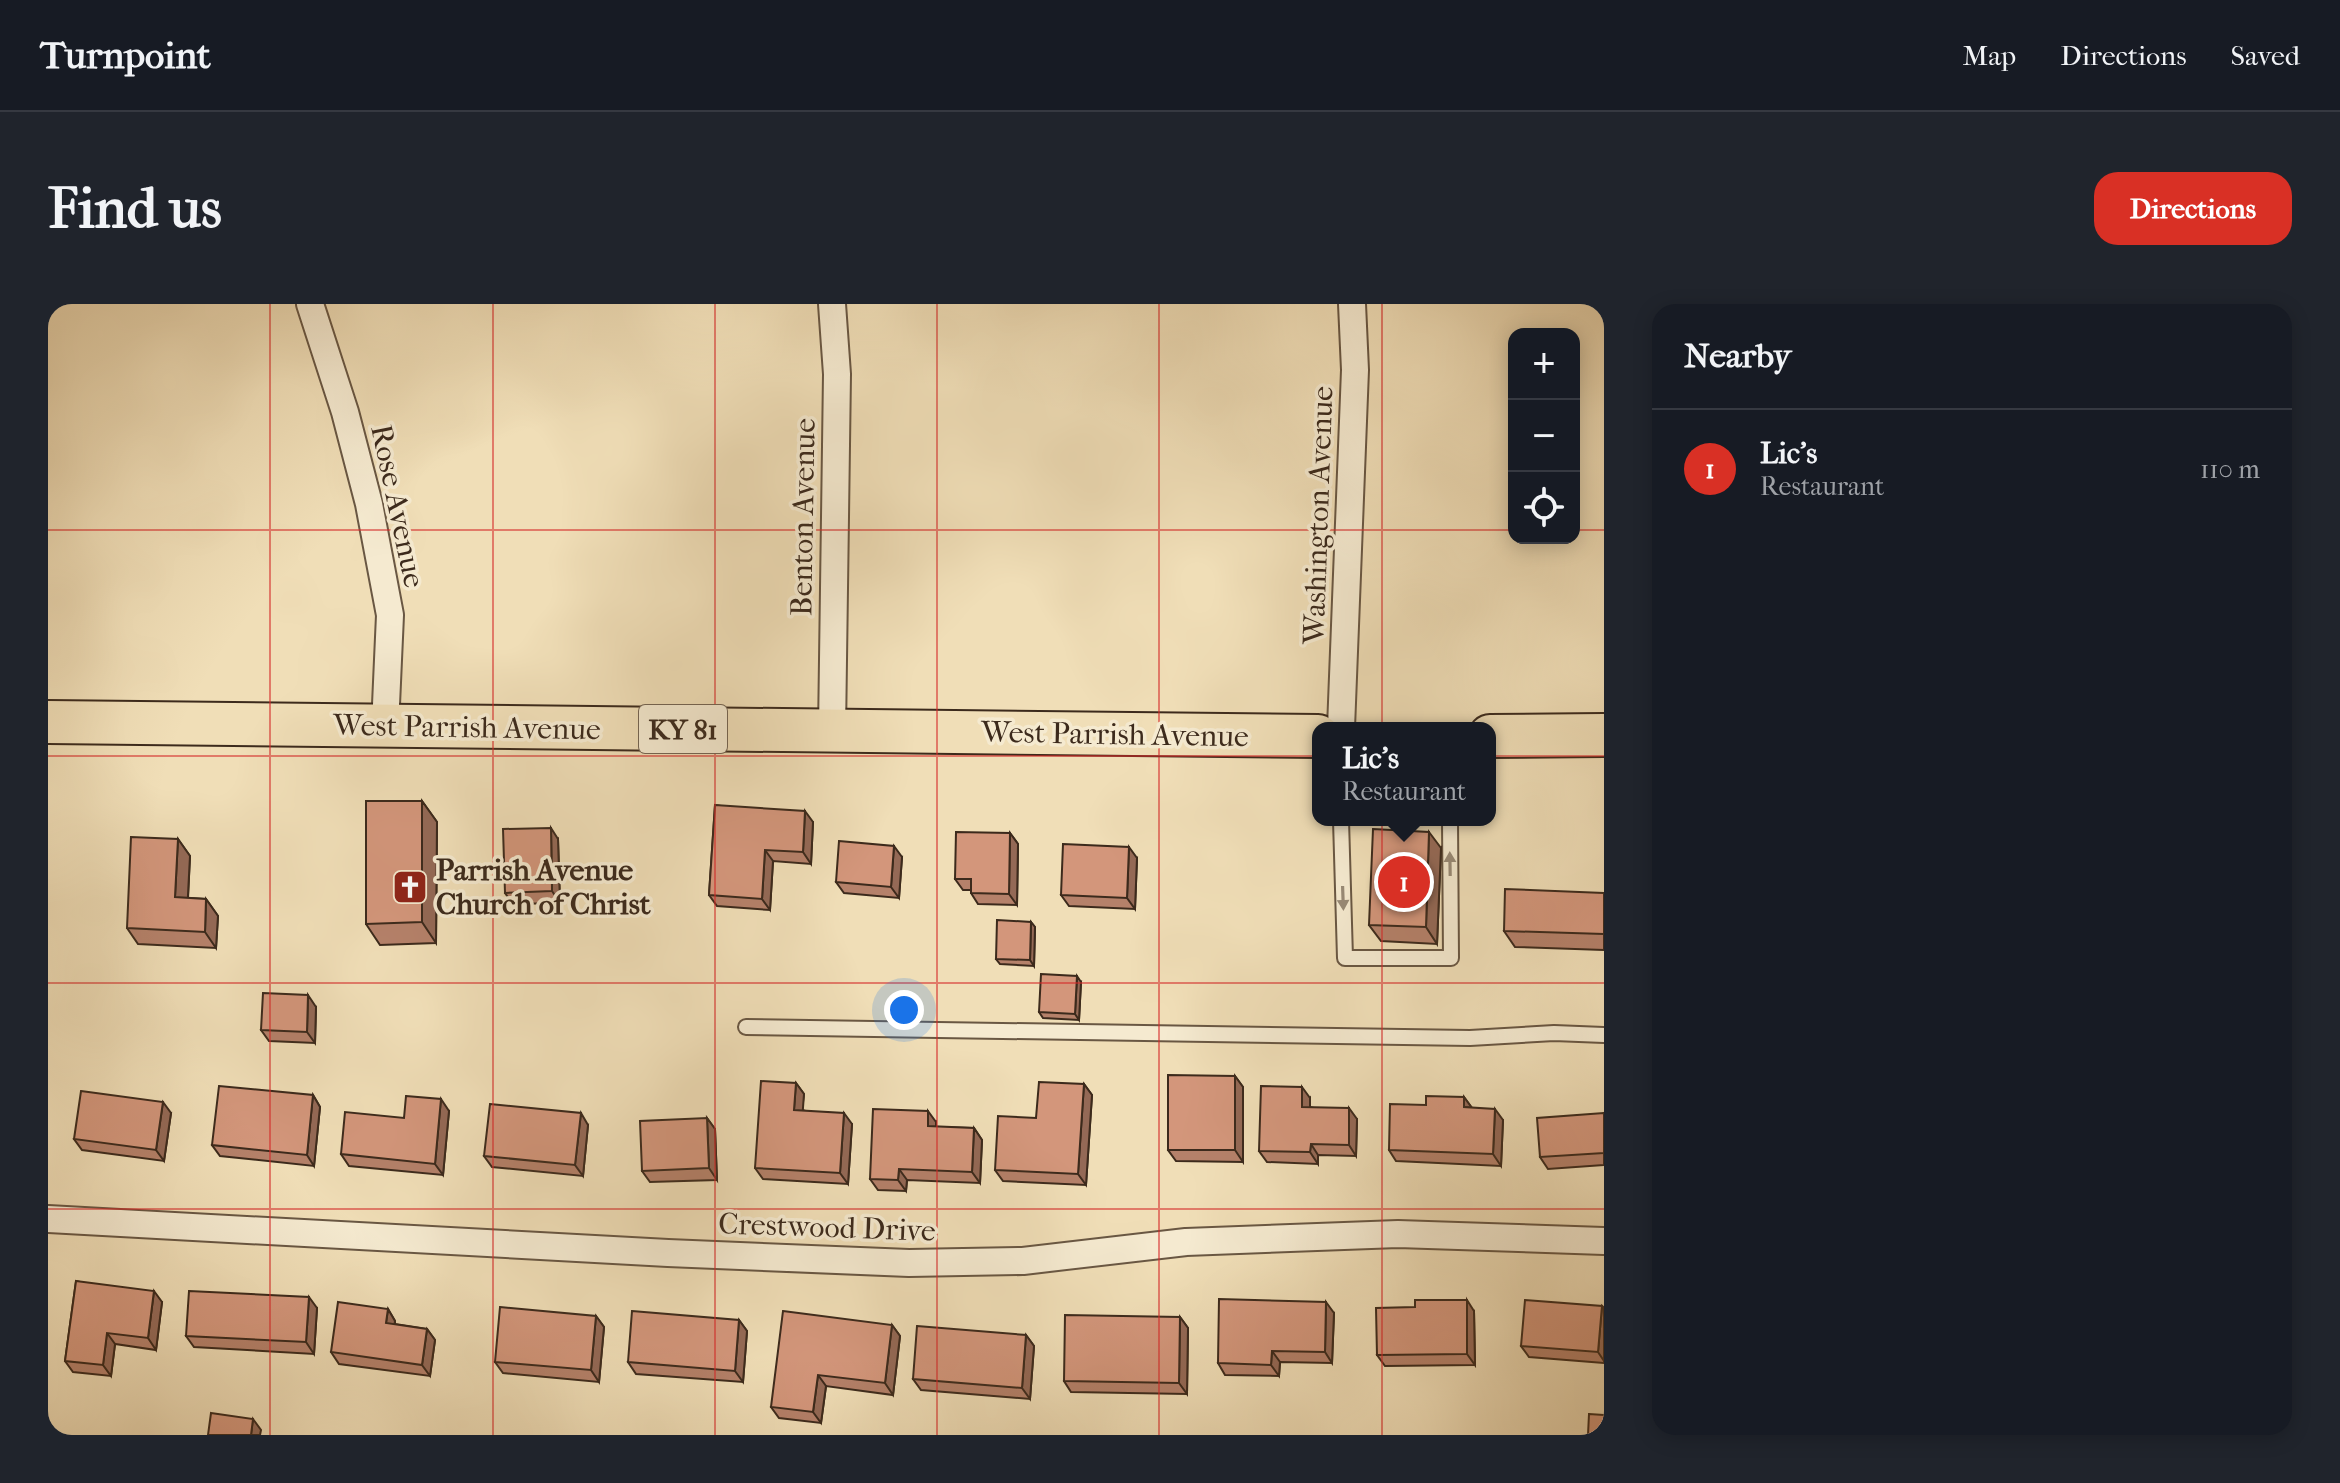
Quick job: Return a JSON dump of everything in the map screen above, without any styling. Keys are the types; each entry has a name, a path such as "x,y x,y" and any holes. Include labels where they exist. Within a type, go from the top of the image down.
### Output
{"main road":[{"name":"West Parrish Avenue","path":"48,722 1312,736"},
{"path":"1496,736 1604,735"}],"street":[{"name":"Rose Avenue","path":"310,304 361,473 390,615 385,727"},
{"name":"Benton Avenue","path":"832,304 837,374 832,731"},
{"name":"Washington Avenue","path":"1341,722 1355,370 1352,304"},
{"name":"Crestwood Drive","path":"48,1219 652,1253 909,1263 1023,1261 1186,1242 1383,1235 1604,1241"}],"lane":[{"path":"1341,826 1345,958 1451,958 1450,826"},
{"path":"746,1027 1470,1038 1554,1033 1604,1035"}],"building":[{"path":"366,801 422,801 422,922 366,924"},
{"path":"715,805 805,811 803,852 765,850 762,899 709,895"},
{"path":"551,828 552,891 505,893 503,829"},
{"path":"1373,829 1429,832 1426,927 1369,925"},
{"path":"956,832 1010,833 1009,894 971,893 971,879 955,879"},
{"path":"131,837 178,839 175,897 206,899 205,932 127,928"},
{"path":"839,841 894,846 891,887 836,882"},
{"path":"1063,844 1129,847 1127,898 1061,895"},
{"path":"1505,889 1604,893 1604,934 1504,931"},
{"path":"997,920 1031,922 1030,960 996,959"},
{"path":"1041,974 1077,976 1075,1014 1039,1012"},
{"path":"263,993 308,995 307,1032 261,1030"},
{"path":"1168,1075 1235,1076 1235,1150 1168,1150"},
{"path":"761,1081 796,1083 794,1110 844,1113 840,1173 755,1168"},
{"path":"1039,1082 1084,1084 1078,1174 995,1170 998,1116 1036,1118"},
{"path":"219,1086 313,1095 307,1155 212,1145"},
{"path":"1261,1086 1302,1087 1302,1107 1349,1108 1349,1145 1311,1144 1310,1152 1259,1151"},
{"path":"81,1091 163,1102 156,1150 74,1139"},
{"path":"406,1096 441,1099 435,1164 341,1154 345,1112 404,1118"},
{"path":"1426,1096 1464,1097 1464,1107 1495,1109 1493,1154 1389,1150 1390,1104 1426,1105"},
{"path":"490,1104 581,1113 575,1165 484,1156"},
{"path":"873,1109 928,1111 928,1126 974,1128 972,1172 899,1169 898,1180 870,1179"},
{"path":"1604,1113 1604,1153 1540,1157 1537,1118"},
{"path":"707,1118 709,1168 642,1171 640,1121"},
{"path":"76,1281 154,1291 148,1338 107,1333 103,1365 65,1361"},
{"path":"189,1291 309,1297 306,1342 186,1336"},
{"path":"1219,1299 1326,1302 1325,1352 1272,1351 1271,1365 1218,1363"},
{"path":"1415,1300 1467,1300 1467,1354 1377,1355 1376,1308 1415,1307"},
{"path":"1525,1300 1602,1306 1598,1352 1521,1346"},
{"path":"338,1302 388,1309 386,1323 427,1329 422,1365 331,1352"},
{"path":"500,1307 596,1316 591,1370 495,1362"},
{"path":"632,1311 739,1320 735,1371 628,1362"},
{"path":"783,1311 892,1325 885,1383 818,1375 813,1412 771,1407"},
{"path":"1065,1315 1180,1317 1179,1383 1064,1381"},
{"path":"917,1326 1026,1335 1022,1388 913,1379"},
{"path":"211,1413 253,1419 251,1435 208,1435"},
{"path":"1589,1414 1604,1415 1604,1435 1588,1435"}],"place":[{"name":"Lic's","path":"1404,882"},
{"name":"Parrish Avenue Church of Christ","path":"410,887"}]}
